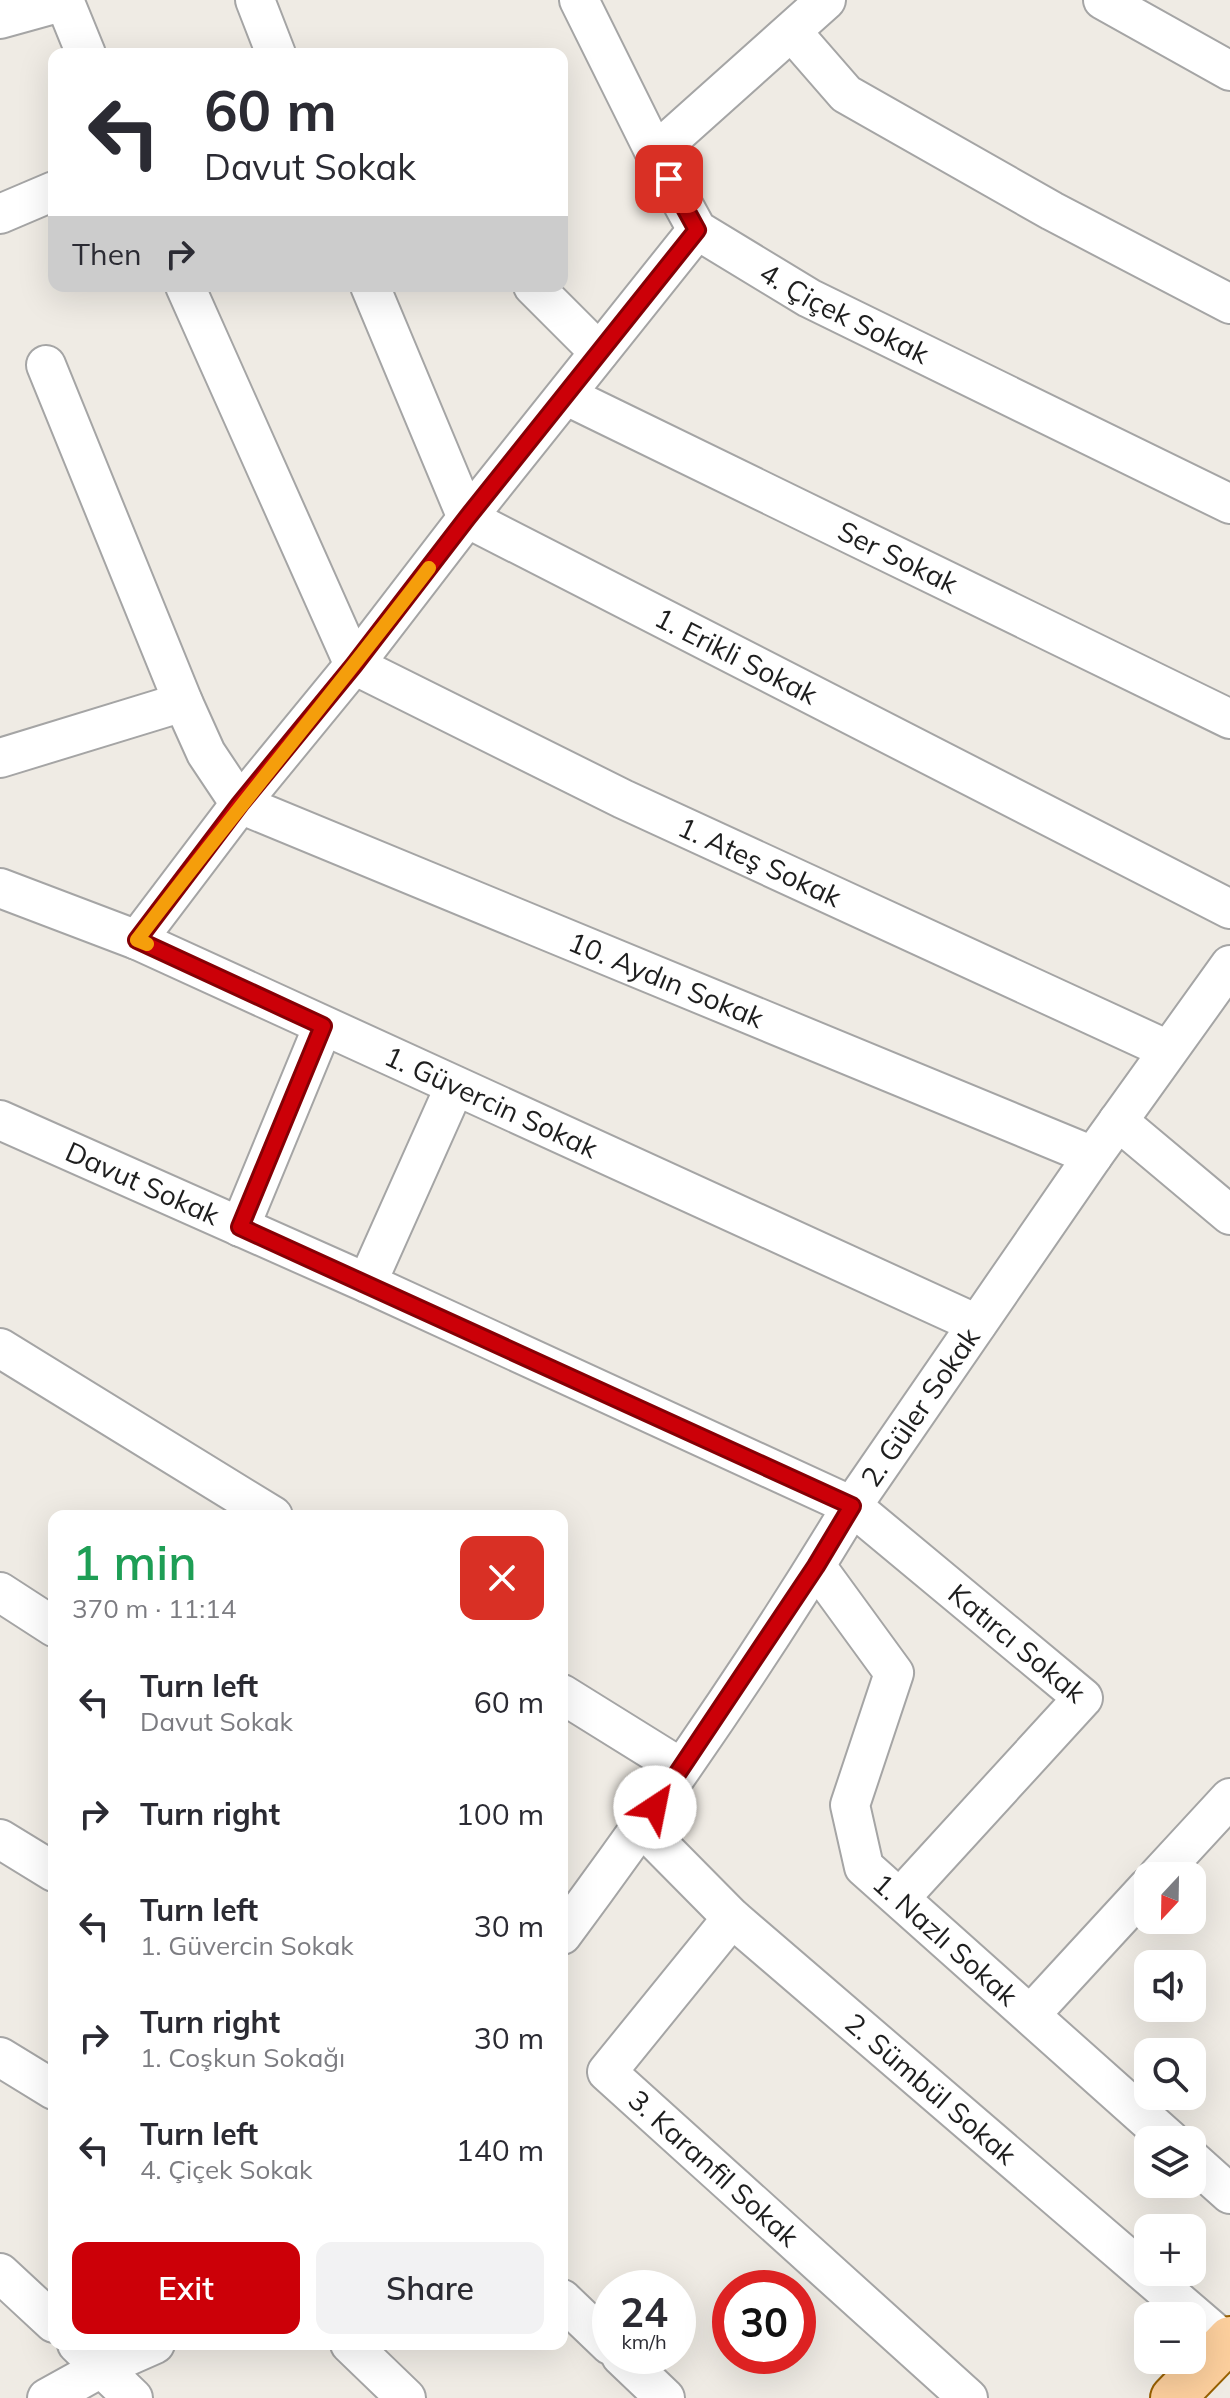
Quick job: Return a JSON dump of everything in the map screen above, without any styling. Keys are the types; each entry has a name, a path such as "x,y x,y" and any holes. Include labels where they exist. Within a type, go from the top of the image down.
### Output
{"main road":[{"path":"1173,2398 1229,2342"}],"street":[{"path":"0,19 65,0 84,48"},
{"path":"255,0 274,48"},
{"path":"137,940 240,804 354,665 697,230 579,0"},
{"path":"655,153 826,0"},
{"path":"1103,0 1230,71"},
{"path":"792,32 846,94 1052,211 1230,304"},
{"path":"0,214 48,194"},
{"name":"4. Çiçek Sokak","path":"697,230 809,298 1230,504"},
{"path":"188,292 354,665"},
{"path":"373,292 467,518"},
{"path":"539,292 599,352"},
{"path":"46,365 183,702 206,753 240,804"},
{"name":"Ser Sokak","path":"567,396 1230,719"},
{"name":"1. Erikli Sokak","path":"467,518 1230,909"},
{"name":"1. Ateş Sokak","path":"354,665 623,799 1168,1050"},
{"path":"0,758 183,702"},
{"name":"10. Aydın Sokak","path":"240,804 1093,1156"},
{"name":"1. Güvercin Sokak","path":"0,888 137,940 977,1324"},
{"name":"2. Güler Sokak","path":"568,1927 642,1827 816,1566 852,1506 977,1324 1230,965"},
{"path":"240,1227 323,1026"},
{"path":"367,1283 455,1086"},
{"name":"Davut Sokak","path":"0,1120 367,1283 852,1506"},
{"path":"1118,1121 1230,1215"},
{"path":"0,1348 263,1510"},
{"name":"Katırcı Sokak","path":"852,1506 1083,1698 900,1898"},
{"name":"1. Nazlı Sokak","path":"816,1566 894,1673 850,1805 864,1867 1155,2126"},
{"path":"0,1592 48,1623"},
{"path":"568,1698 681,1768"},
{"path":"1171,1862 1230,1798"},
{"name":"2. Sümbül Sokak","path":"642,1827 732,1918 1229,2342"},
{"path":"0,1839 48,1868"},
{"path":"1031,2014 1134,1902"},
{"name":"3. Karanfil Sokak","path":"732,1918 607,2072 968,2398"},
{"path":"0,2057 48,2086"},
{"path":"1206,2173 1230,2194"},
{"path":"0,2273 48,2317"},
{"path":"568,2305 592,2328"},
{"path":"47,2398 90,2356 122,2350"},
{"path":"356,2350 406,2398"},
{"path":"90,2356 133,2398"},
{"path":"640,2374 665,2398"}],"slow traffic":[{"path":"147,944 137,940 240,804 429,568"}],"route":[{"path":"655,1807 816,1566 852,1506 240,1227 323,1026 137,940 240,804 354,665 697,230 669,179"}]}
